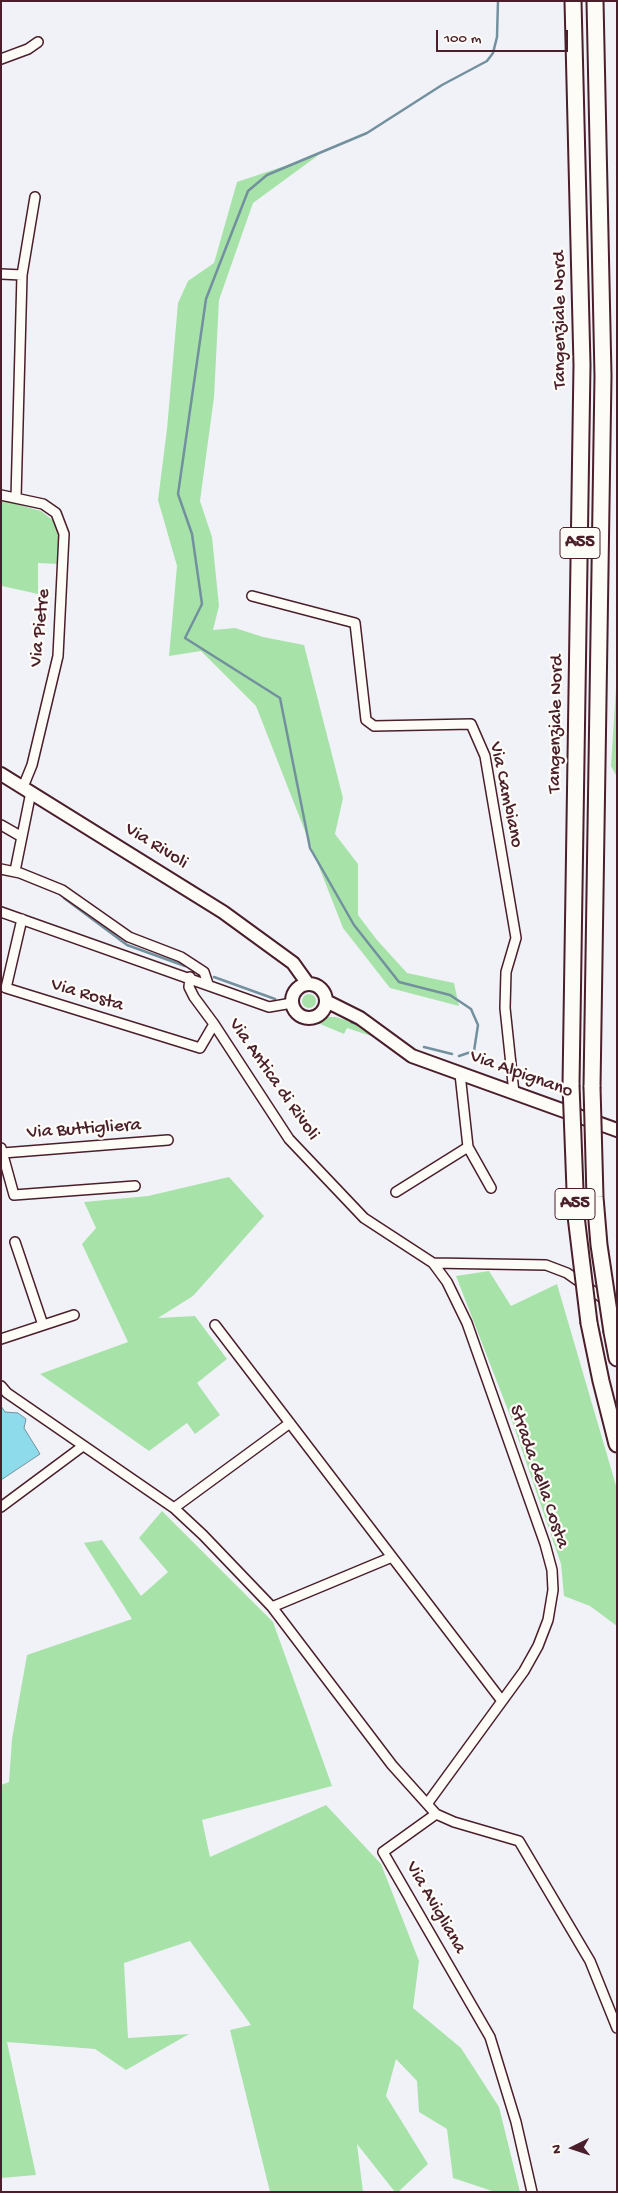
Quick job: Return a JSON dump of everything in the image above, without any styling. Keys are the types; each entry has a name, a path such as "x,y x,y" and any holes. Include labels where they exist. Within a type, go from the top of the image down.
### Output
{"highway":[{"name":"Tangenziale Nord","path":"574,1 582,374 571,1085 576,1216 589,1323 600,1381 617,1444"},
{"name":"A55","path":"595,1 603,376 592,1087 598,1226 617,1358"}],"street":[{"path":"1,59 28,49 38,42"},
{"path":"16,498 22,275 35,197"},
{"path":"1,274 22,275"},
{"name":"Via Pietre","path":"1,495 43,504 50,508 60,520 64,534 58,656 27,789"},
{"name":"Via Cambiano","path":"252,596 354,623 366,720 374,726 471,724 485,756 516,938 506,972 505,1008 514,1093"},
{"name":"Via Rivoli","path":"1,774 223,912 298,968 308,984 319,987 324,1006 350,1014 370,1024 412,1056"},
{"path":"15,871 22,837 27,789"},
{"path":"1,825 22,837"},
{"path":"1,868 15,871 62,890 129,937 181,957 204,972 208,984"},
{"path":"1,912 269,1006 293,998 298,988 308,984"},
{"name":"Via Rosta","path":"22,919 6,988 200,1048 214,1024"},
{"path":"286,960 294,976 293,998 298,1013 307,1018 318,1015 324,1006"},
{"name":"Via Antica di Rivoli","path":"190,977 189,987 194,997 290,1139 364,1218 433,1263"},
{"name":"Via Alpignano","path":"412,1056 617,1130"},
{"path":"460,1074 468,1147 491,1188"},
{"name":"Via Buttigliera","path":"135,1186 14,1195 2,1151 168,1140"},
{"path":"396,1192 468,1147"},
{"path":"15,1242 43,1325"},
{"path":"433,1263 528,1264 557,1268 617,1308"},
{"name":"Strada della Costa","path":"427,1804 502,1701 538,1646 548,1620 553,1590 552,1570 546,1544 466,1323 447,1282 433,1263"},
{"path":"1,1339 74,1315"},
{"path":"215,1325 502,1701"},
{"path":"4,1390 174,1508 272,1607 392,1765 436,1814 454,1822 519,1841 590,1961 617,2028"},
{"path":"174,1508 290,1423"},
{"path":"1,1507 83,1446"},
{"path":"272,1607 392,1557"},
{"name":"Via Avigliana","path":"436,1814 383,1852 490,2037 516,2122 532,2192"}],"green space":[{"path":"320,154 253,203 219,300 214,397 200,501 212,537 219,606 213,630 235,628 263,637 304,645 343,798 335,834 358,864 358,915 377,940 407,973 454,983 459,1006 390,988 343,928 256,706 201,651 169,656 177,566 158,500 167,429 178,303 188,281 214,263 237,182"},
{"path":"1,500 41,511 55,522 59,534 58,564 38,563 38,594 2,586 1,589"},
{"path":"617,672 617,777 611,766"},
{"path":"306,994 312,994 316,1001 312,1008 306,1008 302,1004 302,998"},
{"path":"325,1017 335,1017 357,1023 371,1036 347,1028 344,1034 313,1021"},
{"path":"229,1177 264,1216 193,1296 158,1318 195,1316 227,1359 197,1383 220,1415 195,1434 187,1423 149,1451 40,1374 128,1342 82,1244 96,1228 84,1202 148,1196"},
{"path":"489,1271 511,1306 557,1284 617,1489 617,1626 590,1606 564,1596 561,1564 511,1418 456,1276"},
{"path":"162,1511 273,1622 332,1786 202,1820 210,1857 326,1805 381,1864 419,1961 413,2008 461,2048 499,2107 520,2192 495,2192 453,2178 447,2129 419,2112 417,2081 396,2059 386,2096 428,2164 398,2192 395,2192 357,2144 363,2192 270,2192 230,2030 251,2025 190,1941 124,1963 128,2038 189,2034 126,2070 95,2049 7,2042 36,2175 1,2178 1,1785 9,1782 12,1739 27,1655 132,1619 84,1543 102,1540 141,1596 168,1572 139,1538"}],"water":[{"path":"1,1406 5,1412 18,1413 26,1419 24,1428 40,1454 1,1480"}],"waterway":[{"path":"459,1056 474,1051 478,1025 471,1009 450,995 399,982 354,925 310,848 280,698 185,638 202,604 192,534 178,494 206,299 248,191 267,175 367,133 442,85 487,61 493,53 497,37 498,1"},
{"path":"64,898 127,945 185,966"},
{"path":"214,977 275,999"},
{"path":"351,1022 362,1026"},
{"path":"424,1047 452,1054"}]}
